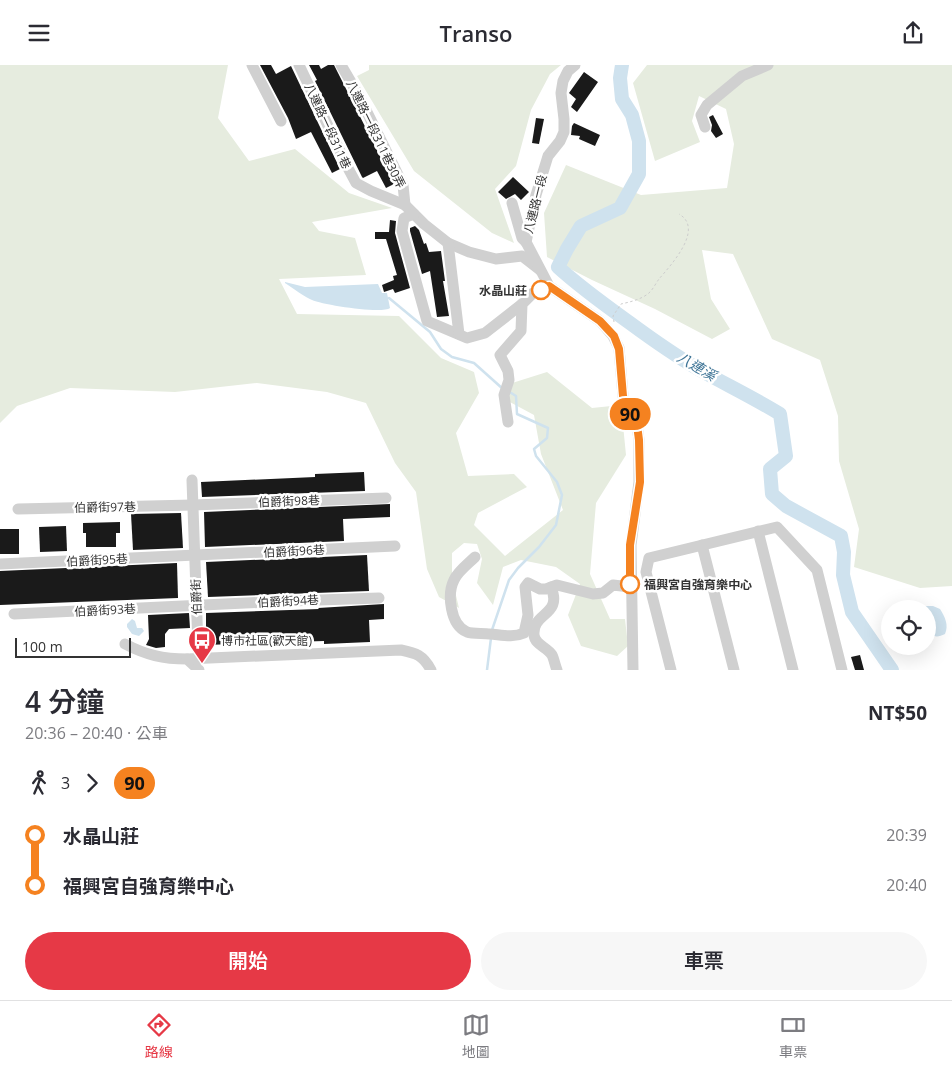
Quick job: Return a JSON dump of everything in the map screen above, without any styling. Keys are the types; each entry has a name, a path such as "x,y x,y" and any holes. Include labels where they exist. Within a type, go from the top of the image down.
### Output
{"street":[{"path":"252,65 281,121"},
{"name":"八連路一段311巷","path":"299,65 356,183 405,205 424,224 448,243 469,252 496,259 522,256 543,272"},
{"name":"八連路一段311巷30弄","path":"341,65 358,94 403,185 405,205"},
{"name":"八連路一段","path":"549,286 526,243 529,223 548,156 560,141 564,132 561,93 563,81 568,71 575,65"},
{"path":"705,127 701,115 707,105 742,76 768,65"},
{"path":"512,203 522,238 526,243"},
{"path":"414,214 404,219 402,231 427,321 467,338 485,333 534,293 549,286 600,321 614,336 619,349 623,396 628,411 637,425 639,440 640,482 630,545 633,670"},
{"path":"448,243 456,333"},
{"path":"508,422 504,395 509,380 508,371 500,355 521,331 522,304"},
{"name":"伯爵街","path":"192,480 198,647 201,654 206,657"},
{"name":"伯爵街98巷","path":"192,505 386,498"},
{"name":"伯爵街97巷","path":"18,509 192,505"},
{"path":"671,670 646,572 649,558 777,527 817,571 842,670"},
{"path":"758,531 793,670"},
{"path":"702,545 734,670"},
{"name":"伯爵街96巷","path":"194,555 395,546"},
{"name":"伯爵街95巷","path":"0,564 194,555"},
{"path":"475,557 455,578 451,588 450,598 454,617 460,626 467,631 516,637 524,633 528,615 525,587 528,583 540,589 557,585 593,594 603,593 613,585 630,587"},
{"path":"551,587 555,596 554,604 535,624 534,636 536,642 552,655 557,670"},
{"name":"伯爵街94巷","path":"196,606 379,598"},
{"name":"伯爵街93巷","path":"14,614 196,606"},
{"path":"125,645 144,654 170,659 401,650 425,659 431,670"},
{"path":"187,659 199,670"}],"path":[{"path":"614,316 621,304 630,302 650,292 676,260 685,243 688,225 684,217 679,214"}],"shaded area":[{"path":"0,65 228,65 218,118 249,161 295,149 349,193 392,208 312,222 319,231 355,238 366,275 279,279 297,314 399,316 441,358 474,372 479,393 456,433 468,476 514,474 527,487 478,513 474,525 505,556 563,510 541,454 534,415 508,401 509,384 547,372 592,408 621,405 626,455 596,503 590,574 610,619 625,619 628,646 617,656 581,646 568,615 580,584 556,567 521,560 503,567 493,605 477,583 482,559 477,544 464,543 452,553 452,579 459,608 439,597 427,569 416,492 395,463 366,403 327,392 257,383 175,392 70,388 17,406 0,423"},
{"path":"369,65 561,65 550,74 531,110 516,166 495,189 514,243 492,233 414,171 357,76 369,70"},
{"path":"647,65 952,65 952,586 920,588 854,567 859,529 839,461 838,416 820,360 772,339 733,254 702,250 711,299 730,329 712,339 547,257 544,213 566,165 641,195 727,188 734,144 726,109 699,96 692,121 700,142 655,161 633,83"}],"water":[{"path":"285,282 305,287 378,284 382,293 387,293 390,308 376,310 318,302 306,297"},
{"path":"936,607 940,609 947,627 945,634 936,636"},
{"path":"132,619 135,621 137,628 142,628 144,631 139,636 132,634 127,627 127,624"}],"building":[{"path":"260,65 271,65 276,74 291,66 340,169 332,173 311,132 296,139 288,118"},
{"path":"309,65 319,65 321,69 328,65 334,65 394,184 386,188 377,171 362,177"},
{"path":"584,72 598,82 577,112 571,107 576,99 569,93"},
{"path":"713,115 723,134 716,138 711,131 712,125 709,117"},
{"path":"536,118 544,119 539,144 532,143"},
{"path":"574,123 600,135 595,146 579,139 580,136 571,135"},
{"path":"513,177 529,192 521,200 515,194 506,199 498,192"},
{"path":"390,220 396,221 395,233 410,288 395,293 393,289 384,292 382,285 394,280 393,276 397,275 386,239 375,239 375,232 389,232"},
{"path":"415,226 419,230 424,244 426,243 429,252 441,251 445,281 443,281 449,316 437,317 430,271 422,274 410,231 410,228"},
{"path":"364,472 365,491 202,497 201,482 315,477 315,474"},
{"path":"390,504 390,517 343,519 344,541 205,547 204,512"},
{"path":"181,513 183,548 133,550 131,514"},
{"path":"120,522 120,533 116,533 116,547 86,547 86,533 83,533 83,523"},
{"path":"66,526 67,551 40,552 39,527"},
{"path":"0,529 19,529 19,554 0,554"},
{"path":"367,555 369,591 208,597 206,562"},
{"path":"177,563 178,598 0,605 0,571"},
{"path":"384,604 384,619 369,620 370,642 324,644 324,641 206,645 206,613 319,609"},
{"path":"189,613 190,628 169,629 165,634 165,647 156,648 146,645 149,639 148,615"},
{"path":"860,655 864,670 855,670 851,657"}],"waterway":[{"name":"八連溪","path":"622,65 620,78 622,99 632,115 639,141 639,174 620,208 581,226 558,267 647,336 700,370 780,414 786,456 770,469 772,494 786,506 841,536 844,552 843,575 852,612 892,670"},
{"path":"389,298 430,332 441,349 452,357 474,363 503,389"},
{"path":"492,630 509,580 556,525 562,495 557,482 536,456 534,449 547,438 548,428 517,414 516,396 508,391"},
{"path":"487,670 491,638"}],"bus line":[{"name":"90","path":"541,290 549,286 600,321 617,342 623,396 628,411 637,425 639,440 640,482 630,545 630,584"}],"place":[{"name":"水晶山莊","path":"541,290"},
{"name":"福興宮自強育樂中心","path":"630,584"},
{"name":"博市社區(歡天館)","path":"202,664"}]}
